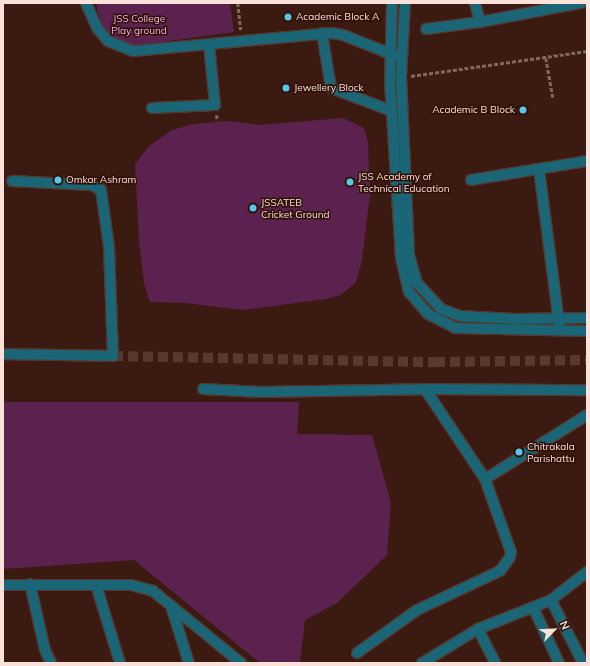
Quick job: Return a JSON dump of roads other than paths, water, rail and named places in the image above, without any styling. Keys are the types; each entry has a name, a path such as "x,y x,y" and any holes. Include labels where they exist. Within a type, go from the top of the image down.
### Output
{"street":[{"path":"86,3 97,28 118,46 132,51 242,40 322,34 343,34 402,58"},
{"path":"392,3 392,111 401,258 404,277 415,301 428,314 455,328 561,332 587,331"},
{"path":"404,3 400,77 409,256 411,269 424,293 441,309 460,316 587,318"},
{"path":"475,3 480,22"},
{"path":"426,29 480,22 544,7 581,3"},
{"path":"322,34 331,88 392,111"},
{"path":"152,108 215,105 209,44"},
{"path":"471,180 587,161"},
{"path":"539,169 561,332"},
{"path":"3,354 113,356 109,247 101,190 91,185 12,181"},
{"path":"415,301 424,293"},
{"path":"203,389 261,392 425,389 587,390"},
{"path":"357,653 417,610 500,571 507,564 511,552 485,479 425,389"},
{"path":"485,479 587,415"},
{"path":"427,662 478,629 551,600 587,572"},
{"path":"30,584 43,642 51,663"},
{"path":"3,585 131,585 153,591 242,663"},
{"path":"96,585 120,663"},
{"path":"551,600 583,663"},
{"path":"170,606 189,663"},
{"path":"533,607 559,663"},
{"path":"478,629 495,663"}],"tunnel":[{"path":"113,356 435,362 587,360"}],"place":[{"name":"Academic Block A","path":"288,17"},
{"name":"Jewellery Block","path":"286,88"},
{"name":"Academic B Block","path":"523,110"},
{"name":"Omkar Ashram","path":"58,180"},
{"name":"JSS Academy of Technical Education","path":"350,182"},
{"name":"JSSATEB Cricket Ground","path":"253,208"},
{"name":"Chitrakala Parishattu","path":"519,452"}],"park label":[{"name":"JSS College Play ground","path":"139,24"}]}
